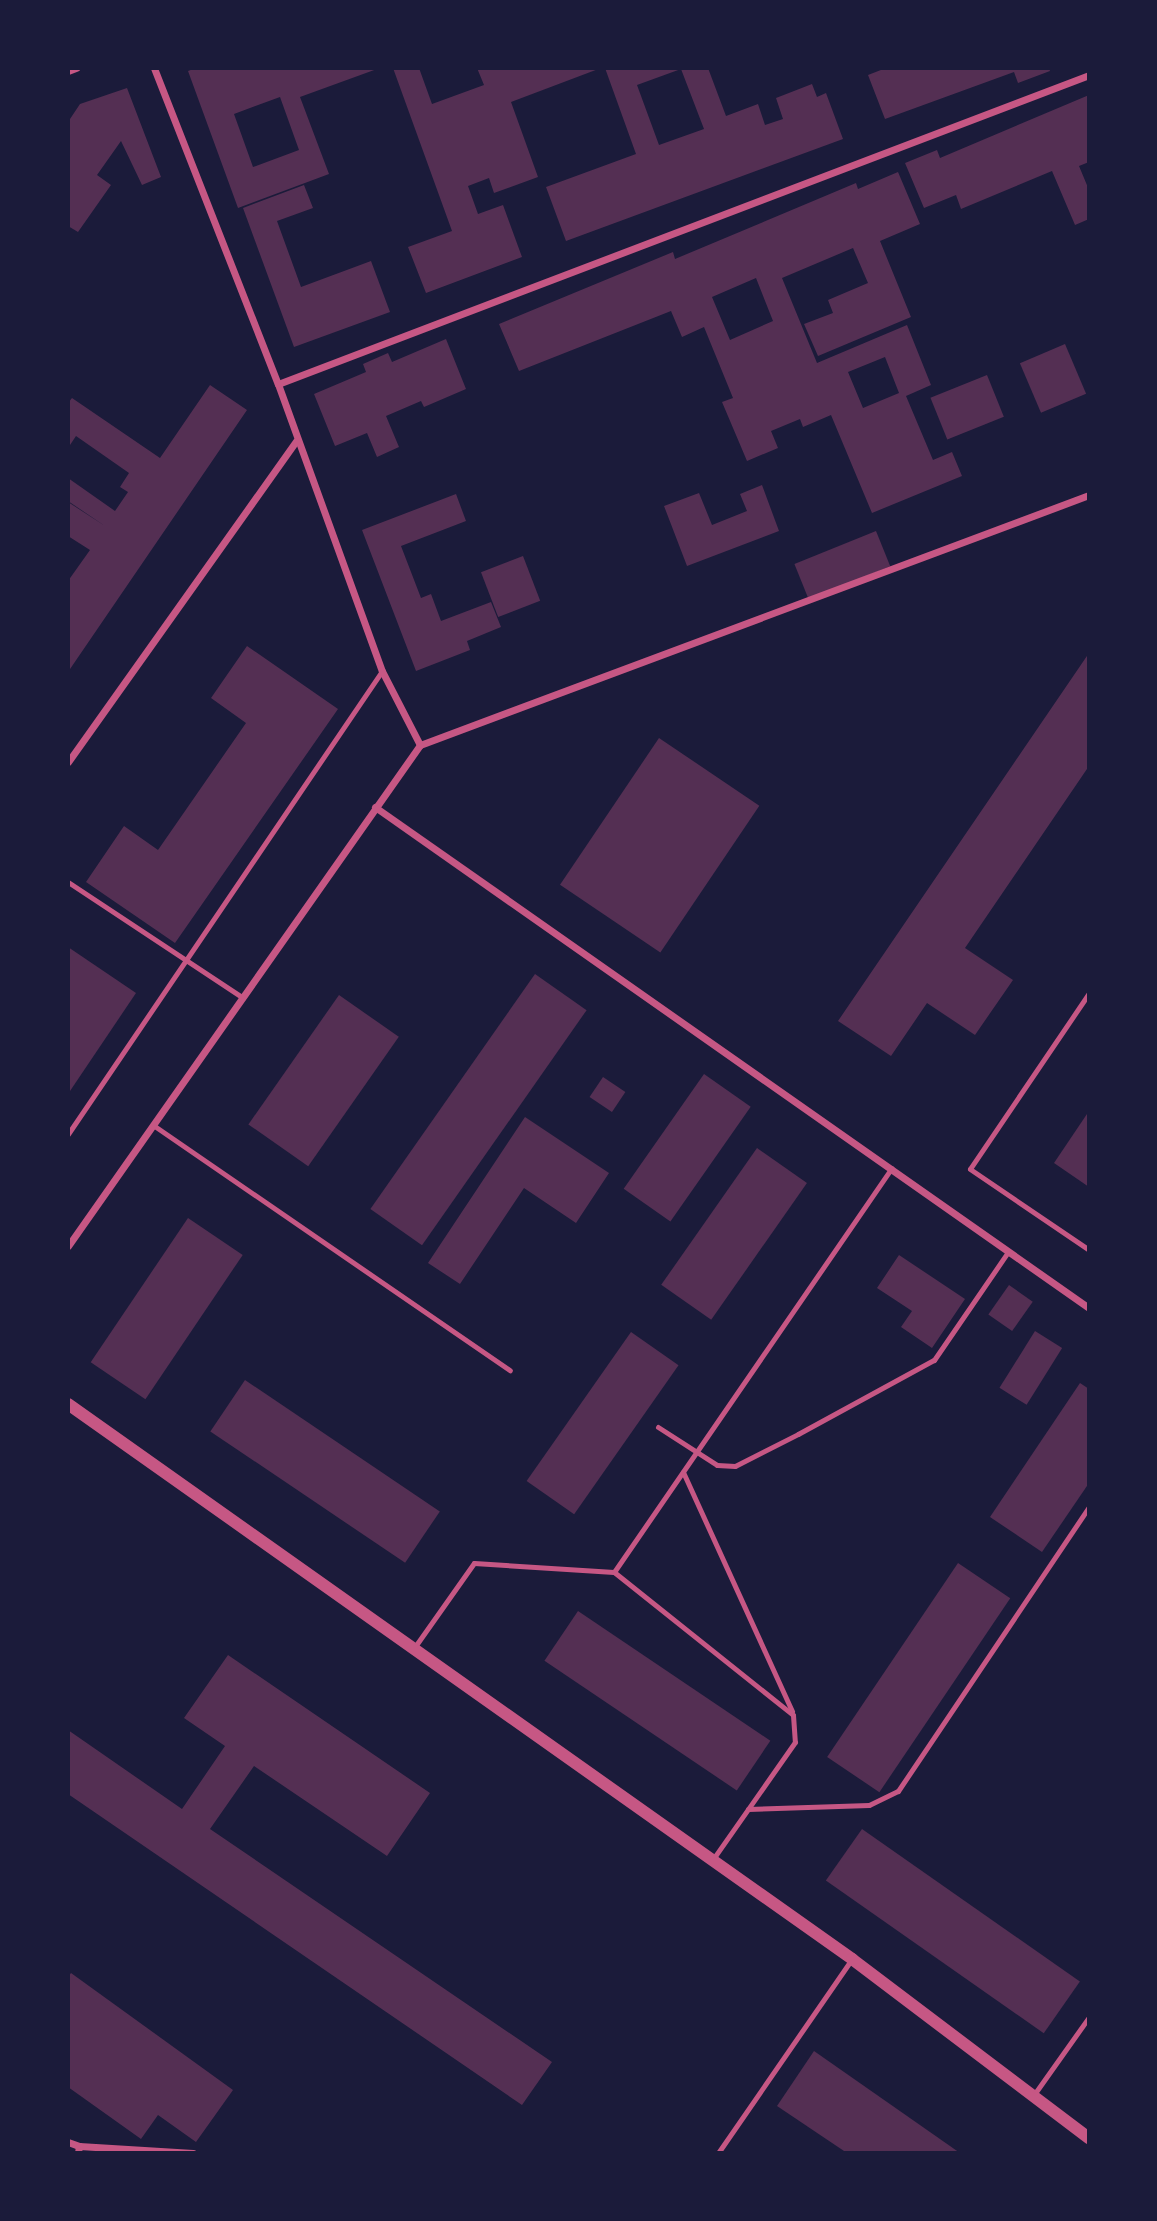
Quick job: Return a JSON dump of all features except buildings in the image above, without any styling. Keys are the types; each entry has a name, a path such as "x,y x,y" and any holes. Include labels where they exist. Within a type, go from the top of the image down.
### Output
{"street":[{"path":"68,72 76,68"},
{"path":"154,68 278,384 296,441 382,671 420,744"},
{"path":"278,384 1089,75"},
{"path":"68,762 296,441"},
{"path":"68,1246 420,744 1089,495"},
{"path":"376,807 1089,1308"},
{"path":"68,1404 852,1959 1089,2138"},
{"path":"68,2142 78,2149 193,2153"}],"lane":[{"path":"68,1134 382,671"},
{"path":"68,882 243,998"},
{"path":"1089,993 970,1168 1089,1250"},
{"path":"153,1125 510,1370"},
{"path":"614,1572 892,1168"},
{"path":"657,1427 717,1465 735,1465 934,1360 1008,1252"},
{"path":"683,1472 793,1714 795,1741 712,1861"},
{"path":"748,1809 869,1805 898,1791 1089,1507"},
{"path":"414,1648 474,1563 614,1572 793,1714"},
{"path":"718,2153 852,1959"},
{"path":"1033,2096 1089,2017"}]}
